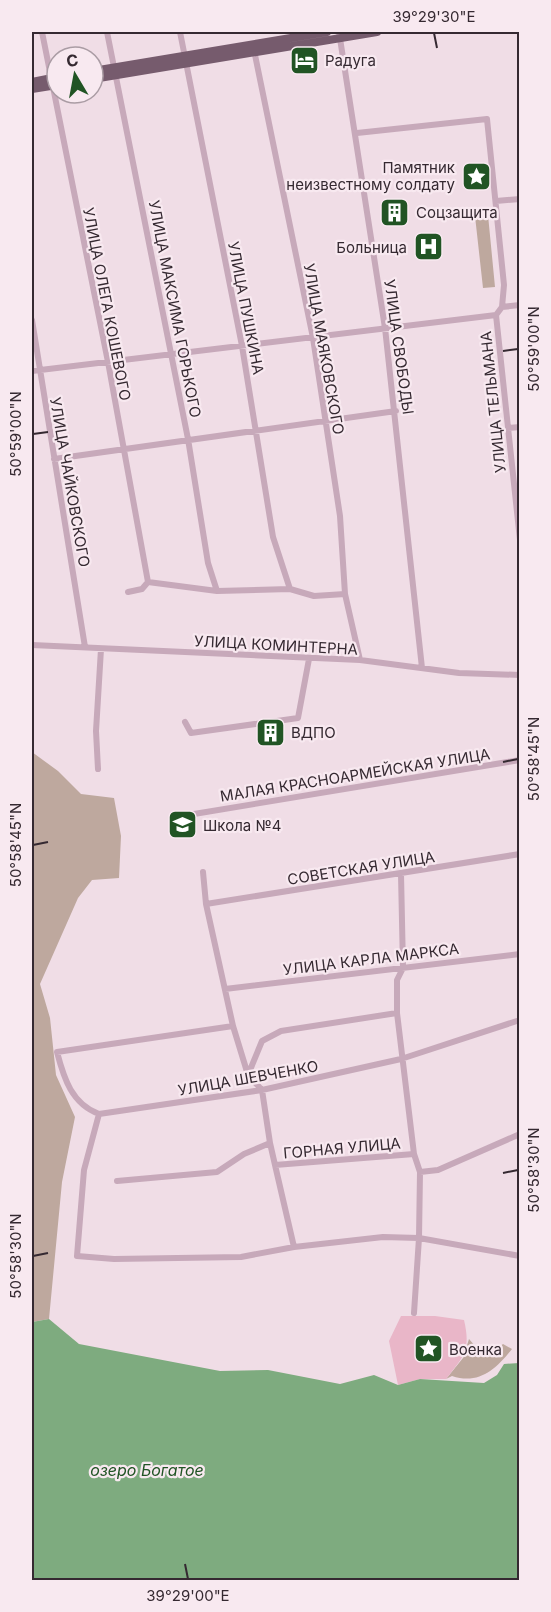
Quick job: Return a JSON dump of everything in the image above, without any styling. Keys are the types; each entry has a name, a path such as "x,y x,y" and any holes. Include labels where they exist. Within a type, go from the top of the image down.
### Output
{"main road":[{"path":"105,71 254,47 327,32"},
{"path":"300,37 377,32"},
{"path":"105,75 115,71"}],"street":[{"name":"УЛИЦА МАКСИМА ГОРЬКОГО","path":"107,32 188,439 208,563 217,591"},
{"name":"УЛИЦА ПУШКИНА","path":"180,32 242,346 273,537 290,589"},
{"name":"УЛИЦА СВОБОДЫ","path":"339,34 357,133 396,411 422,668"},
{"name":"УЛИЦА МАЯКОВСКОГО","path":"254,47 313,338 340,516 345,594 350,606 360,660"},
{"name":"УЛИЦА ОЛЕГА КОШЕВОГО","path":"58,105 148,582"},
{"path":"357,133 487,119 504,285 502,307 519,305"},
{"path":"496,201 519,199"},
{"name":"УЛИЦА ТЕЛЬМАНА","path":"502,307 496,315 519,540"},
{"path":"32,371 172,356 496,315"},
{"name":"УЛИЦА ЧАЙКОВСКОГО","path":"32,320 85,647"},
{"path":"54,459 396,411"},
{"path":"508,428 519,427"},
{"path":"128,592 142,589 148,582 217,591 290,589 315,596 345,594"},
{"name":"УЛИЦА КОМИНТЕРНА","path":"32,645 360,660 422,668 519,675"},
{"path":"98,769 96,731 100,649"},
{"path":"185,722 191,733 298,718 309,659"},
{"name":"МАЛАЯ КРАСНОАРМЕЙСКАЯ УЛИЦА","path":"194,813 519,760"},
{"name":"СОВЕТСКАЯ УЛИЦА","path":"206,904 519,854"},
{"path":"202,872 206,904 233,1026 248,1075 262,1090 270,1143"},
{"path":"401,874 403,968 397,980 401,1059"},
{"name":"УЛИЦА КАРЛА МАРКСА","path":"225,989 519,954"},
{"path":"248,1075 262,1041 281,1031 397,1013"},
{"name":"УЛИЦА ШЕВЧЕНКО","path":"99,1114 262,1090 401,1059 519,1020"},
{"path":"233,1026 57,1052 64,1078 83,1108 99,1114 84,1170 77,1256 114,1259 242,1257 294,1247 383,1237 419,1238 519,1256"},
{"name":"ГОРНАЯ УЛИЦА","path":"401,1059 414,1154 420,1172 419,1238 414,1313"},
{"path":"420,1172 438,1170 519,1134"},
{"name":"ГОРНАЯ УЛИЦА","path":"117,1181 217,1172 243,1154 270,1143 275,1165 414,1154"},
{"path":"275,1165 294,1247"}],"shaded area":[{"path":"488,215 495,287 483,288 475,216"},
{"path":"32,752 58,771 81,794 114,798 121,836 119,878 92,880 78,898 40,984 50,1018 56,1075 75,1117 62,1182 49,1319 32,1322"},
{"path":"469,1339 482,1354 489,1355 503,1344 512,1349 493,1369 479,1377 452,1376 446,1379 463,1358"}],"sand":[{"name":"Военка","path":"401,1316 435,1316 464,1320 466,1346 461,1358 446,1379 420,1379 398,1385 389,1341"}],"water":[{"name":"озеро Богатое","path":"49,1319 79,1344 220,1371 268,1370 340,1384 374,1375 398,1385 420,1379 484,1383 497,1375 504,1364 519,1363 519,1580 32,1580 32,1322"}],"place":[{"name":"Радуга","path":"304,60"},
{"name":"Памятник неизвестному солдату","path":"476,176"},
{"name":"Соцзащита","path":"395,212"},
{"name":"Больница","path":"428,247"},
{"name":"ВДПО","path":"270,732"},
{"name":"Школа №4","path":"182,825"},
{"name":"Военка","path":"428,1349"}]}
